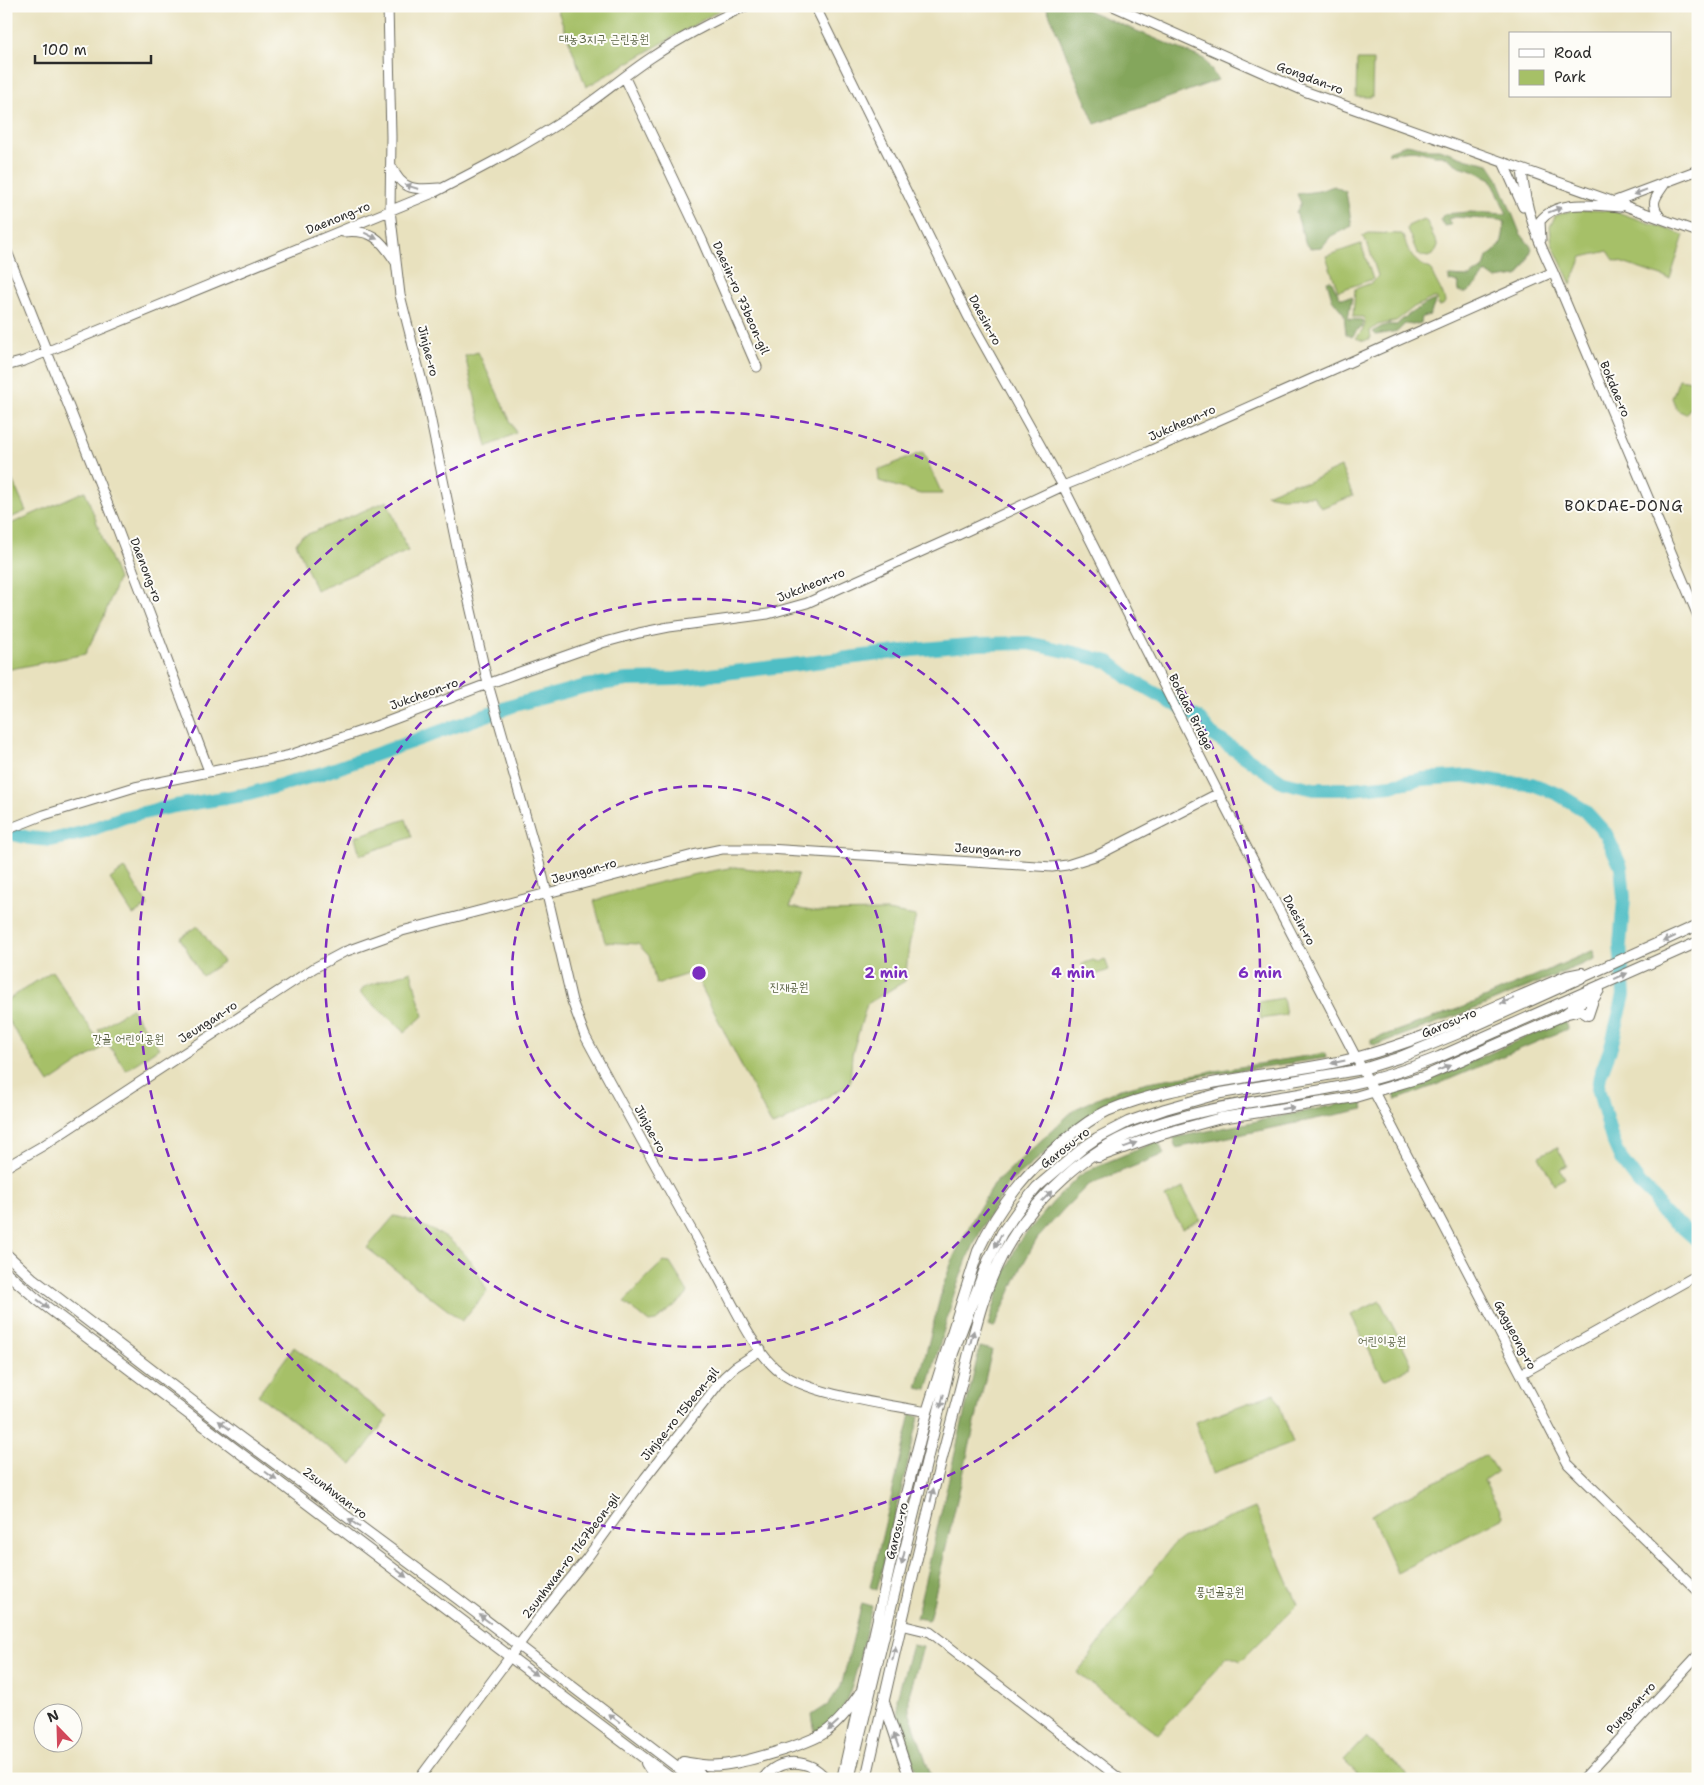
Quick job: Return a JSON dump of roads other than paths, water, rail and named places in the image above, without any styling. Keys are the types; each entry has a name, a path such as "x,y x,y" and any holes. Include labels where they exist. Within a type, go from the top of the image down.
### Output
{"main road":[{"name":"Garosu-ro","path":"849,1779 953,1353 988,1261 1002,1233 1037,1187 1084,1147 1115,1128 1165,1109 1221,1093 1362,1069 1398,1058 1459,1033 1698,925"},
{"name":"Garosu-ro","path":"866,1779 934,1486 962,1384 972,1338 986,1294 1000,1260 1012,1238 1058,1184 1111,1143 1135,1132 1221,1107 1368,1080 1402,1071 1439,1057 1698,942"},
{"path":"1137,1100 1194,1087 1357,1058 1445,1027 1567,976 1602,968"},
{"path":"1564,1015 1602,985"},
{"path":"1084,1162 1145,1140 1221,1118 1355,1096 1423,1077 1577,1010 1584,1011 1588,1015 1593,1000 1602,985"},
{"path":"1137,1100 1221,1093"},
{"name":"Garosu-ro","path":"967,1282 989,1227 1006,1200 1025,1177 1084,1124 1106,1112 1137,1100"},
{"name":"2sunhwan-ro","path":"6,1254 32,1278 515,1650 643,1758 672,1779"},
{"name":"2sunhwan-ro","path":"6,1272 53,1312 515,1650 653,1747 693,1779"},
{"path":"961,1334 967,1282"},
{"path":"941,1372 967,1282"},
{"path":"941,1372 953,1353"},
{"name":"Garosu-ro","path":"842,1779 905,1498 927,1412 941,1372"},
{"path":"683,1762 721,1765 805,1743 824,1733 838,1721 863,1688"},
{"path":"883,1700 910,1779"},
{"name":"2sunhwan-ro","path":"653,1747 683,1762 706,1779"},
{"path":"643,1758 656,1779"},
{"name":"2sunhwan-ro","path":"643,1758 663,1779"},
{"path":"763,1779 776,1767 793,1762 811,1766 826,1779"}],"street":[{"name":"Jinjae-ro","path":"388,6 390,210 400,295 426,397 461,567 488,684 546,894 572,1001 585,1036 668,1188 761,1350 777,1370 802,1384 856,1398 927,1412"},
{"name":"Daenong-ro","path":"6,366 24,361 444,188 533,139 575,113 650,58 682,38 746,6"},
{"name":"Daesin-ro","path":"815,6 968,316 1063,486 1142,641"},
{"name":"Gongdan-ro","path":"1113,6 1304,90 1698,232"},
{"name":"Daesin-ro 73beon-gil","path":"624,78 702,240 757,366"},
{"path":"1503,162 1540,246"},
{"path":"391,164 398,178 406,186 421,190 444,188"},
{"name":"Bokdae-ro","path":"1522,169 1524,194 1540,246 1553,272 1698,616"},
{"path":"1614,202 1698,170"},
{"path":"1660,218 1655,209 1654,202 1666,182"},
{"path":"1540,246 1540,221 1553,209 1573,206 1630,207"},
{"path":"335,233 361,232 374,236 385,246 396,263"},
{"path":"6,249 46,352"},
{"name":"Jukcheon-ro","path":"6,830 44,815 135,787 287,756 373,727 602,643 669,627 768,614 794,607 956,536 1063,486 1155,448 1553,272"},
{"name":"Daenong-ro","path":"46,352 119,532 209,771"},
{"name":"Bokdae Bridge","path":"1142,641 1219,793"},
{"name":"Daesin-ro","path":"1219,793 1357,1058"},
{"name":"Jeungan-ro","path":"6,1167 44,1145 314,968 344,952 402,931 722,849 778,850 1045,866 1067,865 1098,856 1219,793"},
{"name":"Gagyeong-ro","path":"1357,1058 1568,1464 1698,1590"},
{"path":"1521,1374 1692,1278"},
{"name":"Jinjae-ro 15beon-gil","path":"646,1478 724,1377 735,1367 761,1350"},
{"name":"2sunhwan-ro 1167beon-gil","path":"419,1779 646,1478"},
{"path":"901,1625 930,1632 1120,1779"},
{"name":"Pungsan-ro","path":"1584,1779 1698,1655"}],"waterway":[{"path":"6,832 29,838 51,840 82,833 124,817 175,806 249,794 323,773 518,704 586,686 627,680 676,679 913,650 979,644 1028,643 1075,653 1109,662 1130,679 1198,718 1211,734 1283,782 1314,789 1351,789 1391,785 1422,779 1469,776 1502,782 1532,784 1558,794 1584,810 1606,834 1621,867 1624,898 1620,944 1624,995 1598,1088 1611,1136 1621,1159 1640,1184 1655,1198 1660,1211 1698,1241"}],"district":[{"name":"BOKDAE-DONG","path":"1624,506"}],"park label":[{"name":"대농3지구 근린공원","path":"604,39"},
{"name":"진재공원","path":"789,987"},
{"name":"갓골 어린이공원","path":"128,1039"},
{"name":"어린이공원","path":"1382,1341"},
{"name":"풍년골공원","path":"1220,1592"}]}
